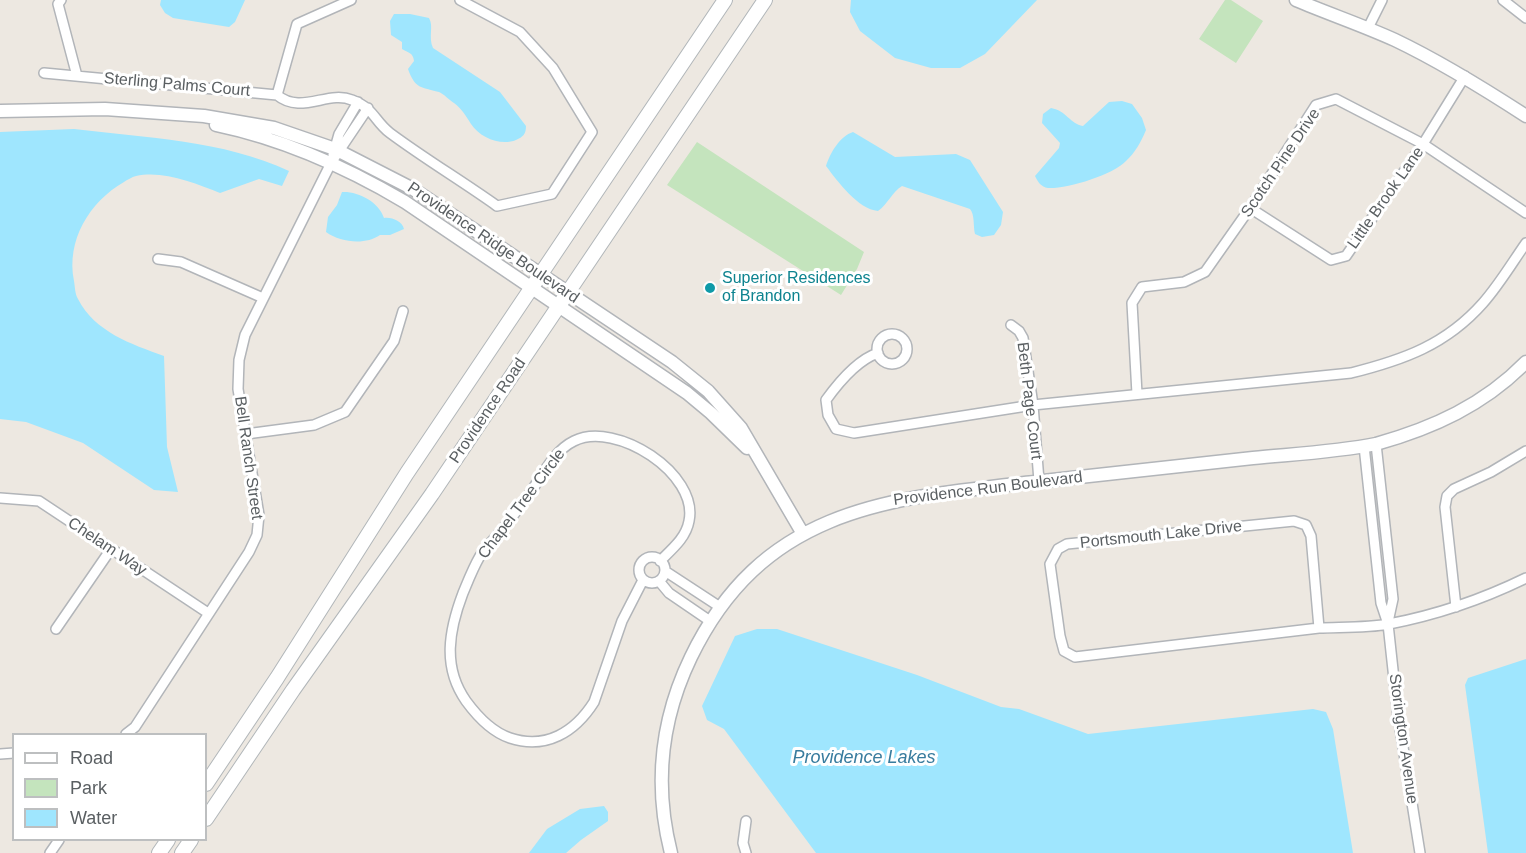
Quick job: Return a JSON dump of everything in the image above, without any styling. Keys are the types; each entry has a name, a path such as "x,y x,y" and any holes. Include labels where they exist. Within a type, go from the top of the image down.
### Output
{"main road":[{"name":"Providence Road","path":"207,783 277,678 407,473 725,0"},
{"name":"Providence Road","path":"207,818 293,690 432,494 765,0"},
{"path":"277,678 293,690"}],"street":[{"path":"61,0 58,4 77,76"},
{"path":"277,95 297,24 351,0"},
{"name":"Sterling Palms Court","path":"44,74 277,95 284,100 306,104 341,97 368,108 388,131 497,206 552,194 592,132 554,68 520,32 460,0"},
{"path":"1296,0 1354,22 1426,55 1465,76 1526,116"},
{"path":"1317,0 1354,22"},
{"path":"1368,28 1383,0"},
{"path":"1503,0 1526,18"},
{"name":"Little Brook Lane","path":"1250,208 1331,260 1346,256 1423,144 1465,76"},
{"name":"Scotch Pine Drive","path":"1137,394 1132,303 1142,287 1184,282 1204,272 1250,208 1316,105 1336,99 1423,144 1526,213"},
{"path":"337,150 339,134 358,102"},
{"path":"331,163 337,150 368,108"},
{"name":"Providence Ridge Boulevard","path":"0,111 105,109 204,116 257,124 299,135 337,150 413,189 672,362 708,390 741,428 803,534"},
{"name":"Providence Ridge Boulevard","path":"162,114 256,135 331,163 405,202 697,401 726,426 768,472"},
{"name":"Bell Ranch Street","path":"128,733 135,727 257,535 259,515 238,389 239,360 245,335 331,163"},
{"path":"878,353 866,357 835,387 826,400 828,416 836,429 854,432 1033,405 1351,373 1421,351 1454,330 1483,303 1526,243"},
{"path":"158,259 181,262 263,298"},
{"path":"246,434 314,425 345,412 394,341 403,311"},
{"name":"Beth Page Court","path":"1011,325 1019,331 1023,338 1033,405 1039,482"},
{"name":"Providence Run Boulevard","path":"671,853 663,817 661,785 666,731 680,680 710,621 738,586 761,564 803,534 845,514 885,502 942,492 1370,445 1426,428 1466,409 1498,388 1526,362"},
{"name":"Chapel Tree Circle","path":"593,435 618,438 653,457 681,487 689,501 690,520 679,542 660,561 653,557 642,562 639,573 643,580 617,633 594,702 587,714 570,730 559,737 536,742 507,737 487,725 471,708 461,694 452,671 449,651 457,611 471,575 485,549 533,489 558,453 572,441 593,435"},
{"name":"Storington Avenue","path":"1370,445 1381,603 1388,624 1398,716 1420,853"},
{"path":"1456,607 1445,507 1448,496 1454,489 1491,472 1526,451"},
{"name":"Chelam Way","path":"0,498 39,501 208,614"},
{"name":"Portsmouth Lake Drive","path":"1319,628 1311,536 1306,525 1301,522 1067,544 1058,549 1050,564 1061,643 1064,651 1075,657 1319,628 1388,624 1456,607 1526,579"},
{"path":"56,629 111,549"},
{"path":"660,561 665,571 720,608"},
{"path":"643,580 651,583 659,581 665,571"},
{"path":"659,581 669,592 710,621"},
{"path":"746,821 743,843 746,853"}],"green space":[{"path":"1225,0 1231,0 1263,21 1236,63 1199,39"},
{"path":"697,142 864,252 857,269 841,295 667,185"}],"water":[{"path":"161,0 245,0 235,22 229,27 173,18 165,13 160,5"},
{"path":"851,0 1037,0 985,54 960,68 931,68 895,58 860,31 850,12"},
{"path":"394,14 410,14 429,18 433,48 500,92 526,126 522,136 510,142 485,137 445,96 416,84 408,69 414,61 413,56 402,49 402,42 391,35 390,21"},
{"path":"1122,101 1132,104 1142,118 1146,130 1138,147 1129,158 1111,171 1078,184 1056,188 1043,187 1035,176 1059,148 1060,143 1042,123 1043,114 1051,108 1083,126 1109,102"},
{"path":"74,129 211,146 264,161 289,171 282,186 259,179 220,193 168,176 134,176 111,190 100,200 77,237 72,266 77,297 85,310 94,320 115,335 164,356 167,447 178,492 154,490 83,443 26,422 0,419 0,132"},
{"path":"853,132 895,157 956,154 970,160 1003,212 1001,225 994,235 982,237 975,234 970,209 902,186 878,211 863,205 849,194 826,166 836,146 844,137"},
{"path":"342,192 355,193 373,202 384,218 396,220 404,229 390,235 380,235 361,241 332,236 326,232 328,217 337,205"},
{"name":"Providence Lakes","path":"757,629 777,629 917,675 1001,707 1019,709 1088,734 1313,709 1326,712 1333,729 1353,853 816,853 724,729 707,720 702,706 735,636"},
{"path":"1526,659 1526,853 1488,853 1465,685 1468,678"},
{"path":"604,806 608,812 608,821 566,853 529,853 547,829 580,809"}],"place":[{"name":"Superior Residences of Brandon","path":"710,288"}]}
